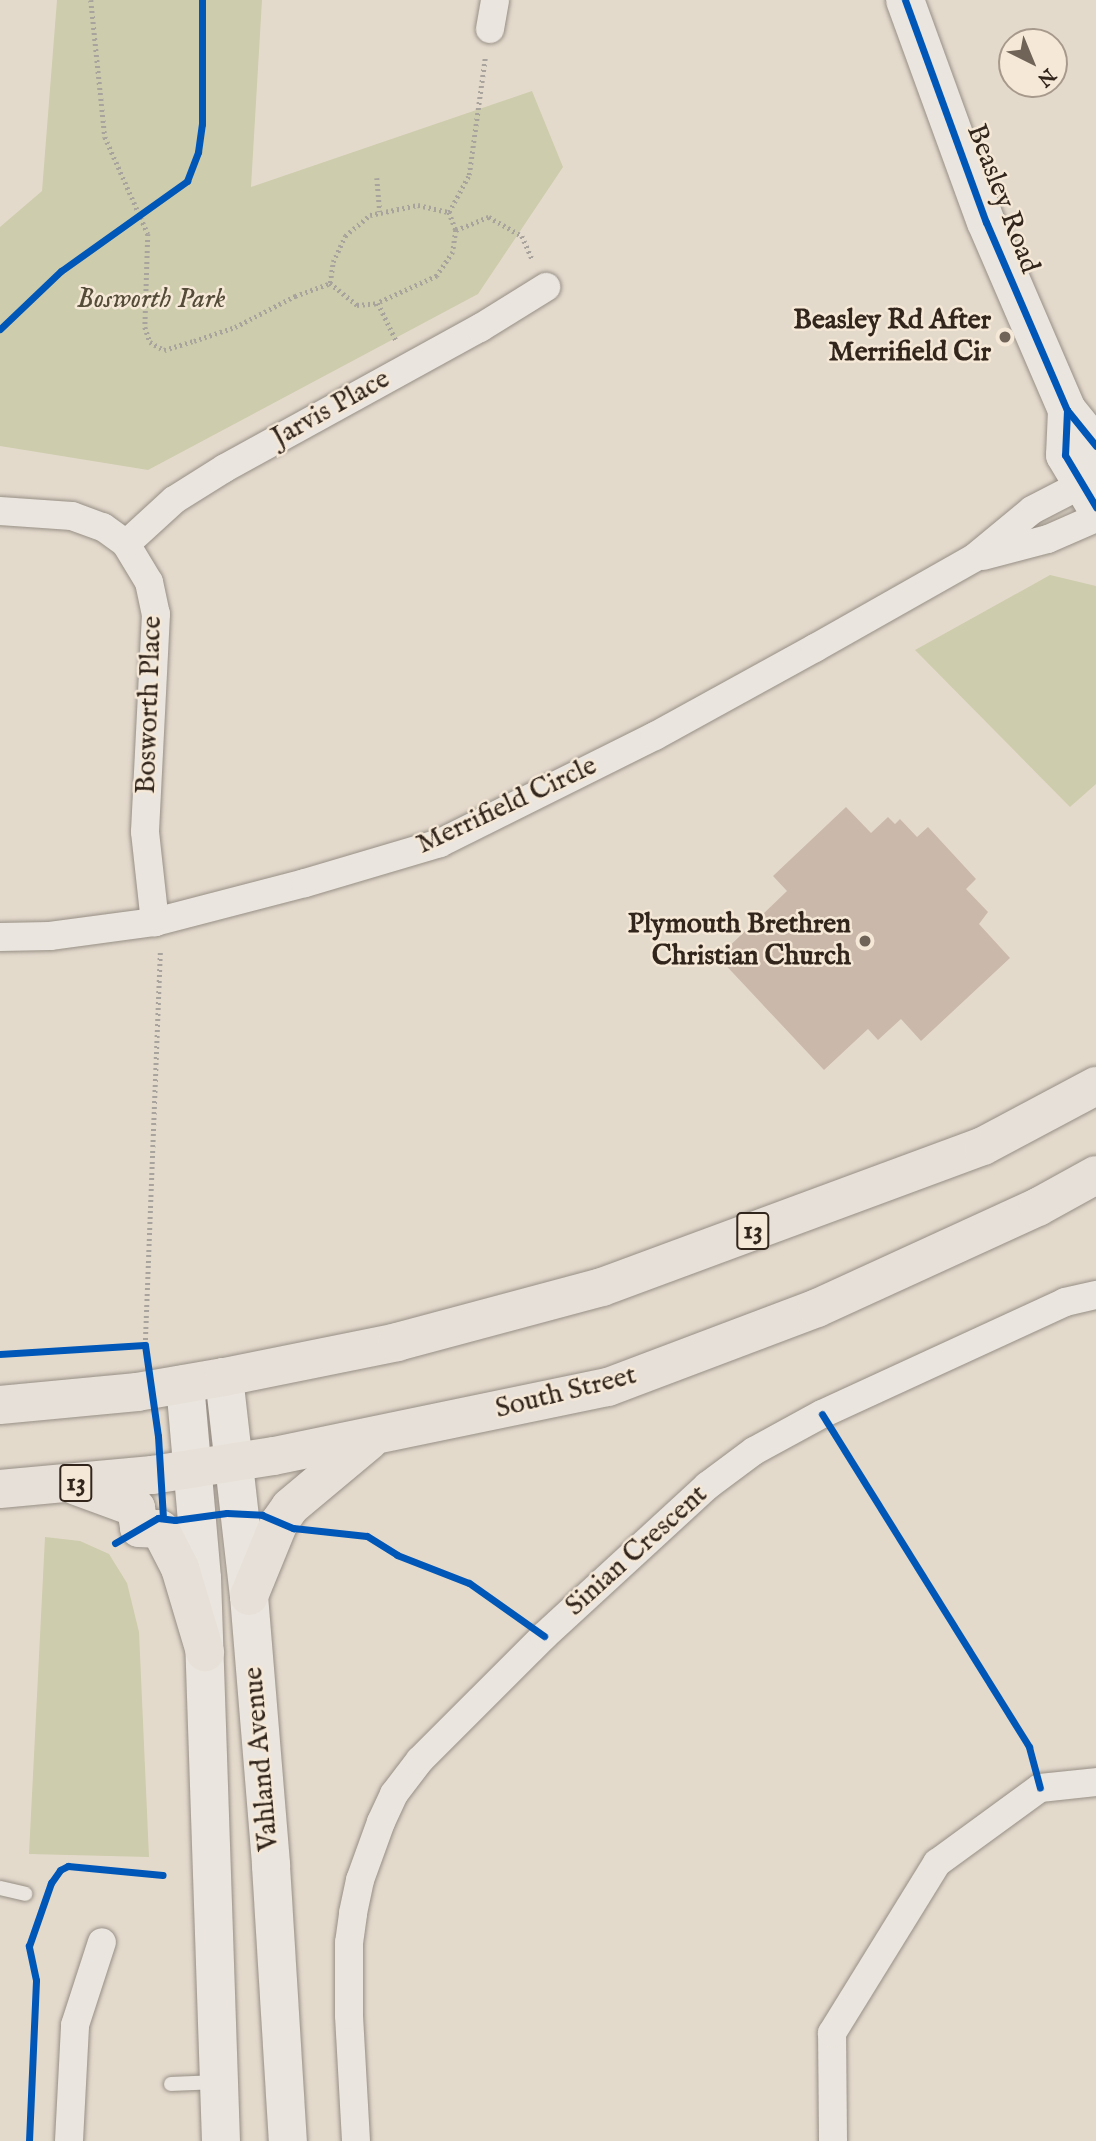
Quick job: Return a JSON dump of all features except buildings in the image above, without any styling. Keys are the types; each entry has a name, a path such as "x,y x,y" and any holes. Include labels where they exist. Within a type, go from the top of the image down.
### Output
{"highway":[{"name":"13","path":"0,1405 224,1377 397,1342 603,1287 983,1146 1096,1086"},
{"name":"South Street","path":"0,1489 71,1483 236,1462 374,1438 608,1387 817,1308 1038,1207 1096,1175"},
{"path":"249,1597 279,1523 290,1507 374,1438"},
{"path":"71,1483 136,1508 139,1528 160,1529 180,1567 205,1652"}],"main road":[{"name":"Beasley Road","path":"905,0 986,222 1067,410 1096,446"},
{"name":"Beasley Road","path":"1067,410 1065,455 1091,489"},
{"name":"Vahland Avenue","path":"224,1377 236,1462 249,1597 271,1866 288,2141"},
{"name":"Vahland Avenue","path":"168,1386 193,1468 205,1652 221,2141"}],"street":[{"path":"490,29 495,0"},
{"name":"Jarvis Place","path":"126,544 174,500 225,468 546,287"},
{"name":"Merrifield Circle","path":"0,937 50,936 155,922 293,887 440,843 655,736 974,558 1032,510 1091,489"},
{"name":"Bosworth Place","path":"0,511 72,516 103,527 126,544 149,582 156,614 145,832 155,922"},
{"name":"Merrifield Circle","path":"974,558 1048,539 1096,518"},
{"name":"Sinian Crescent","path":"356,2141 349,2015 349,1943 353,1913 360,1880 390,1803 420,1760 564,1617 707,1486 754,1451 822,1414 1065,1302 1096,1294"},
{"path":"833,2141 832,2033 936,1863 1041,1788 1096,1782"},
{"path":"69,2141 75,2025 102,1942"}],"lane":[{"path":"0,1888 25,1894"},
{"path":"171,2084 218,2082"}],"path":[{"path":"91,0 105,136 148,234 145,327 150,342 164,351 235,327 295,296 330,283"},
{"path":"330,283 357,305 377,303 437,276 453,252 456,230 449,212 469,175 490,29"},
{"path":"377,178 380,212"},
{"path":"330,283 333,262 345,236 370,215 418,205 449,212"},
{"path":"130,224 150,209"},
{"path":"456,230 489,218 509,227 522,236 546,287"},
{"path":"377,303 409,366"},
{"path":"155,922 160,954 145,1345 168,1386"}],"green space":[{"name":"Bosworth Park","path":"57,0 262,0 251,187 532,91 563,167 478,294 148,470 0,446 0,227 42,191"},
{"path":"1050,575 1096,586 1096,784 1070,807 915,650"},
{"path":"45,1537 80,1541 109,1554 127,1583 139,1632 149,1857 29,1854"}],"cycle path":[{"path":"0,329 61,271 187,181 198,152 202,124 202,0"},
{"path":"905,0 986,222 1067,410 1096,446"},
{"path":"1067,410 1065,455 1096,507"},
{"path":"0,1354 145,1345 158,1436 163,1517"},
{"path":"822,1414 1029,1747 1040,1788"},
{"path":"115,1543 158,1518 175,1520 227,1513 262,1515 293,1528 367,1536 397,1555 469,1583 544,1636"},
{"path":"29,2141 36,1980 29,1946 51,1883 60,1870 68,1866 163,1875"}],"place":[{"name":"Beasley Rd After Merrifield Cir","path":"1005,337"},
{"name":"Plymouth Brethren Christian Church","path":"865,941"}]}
